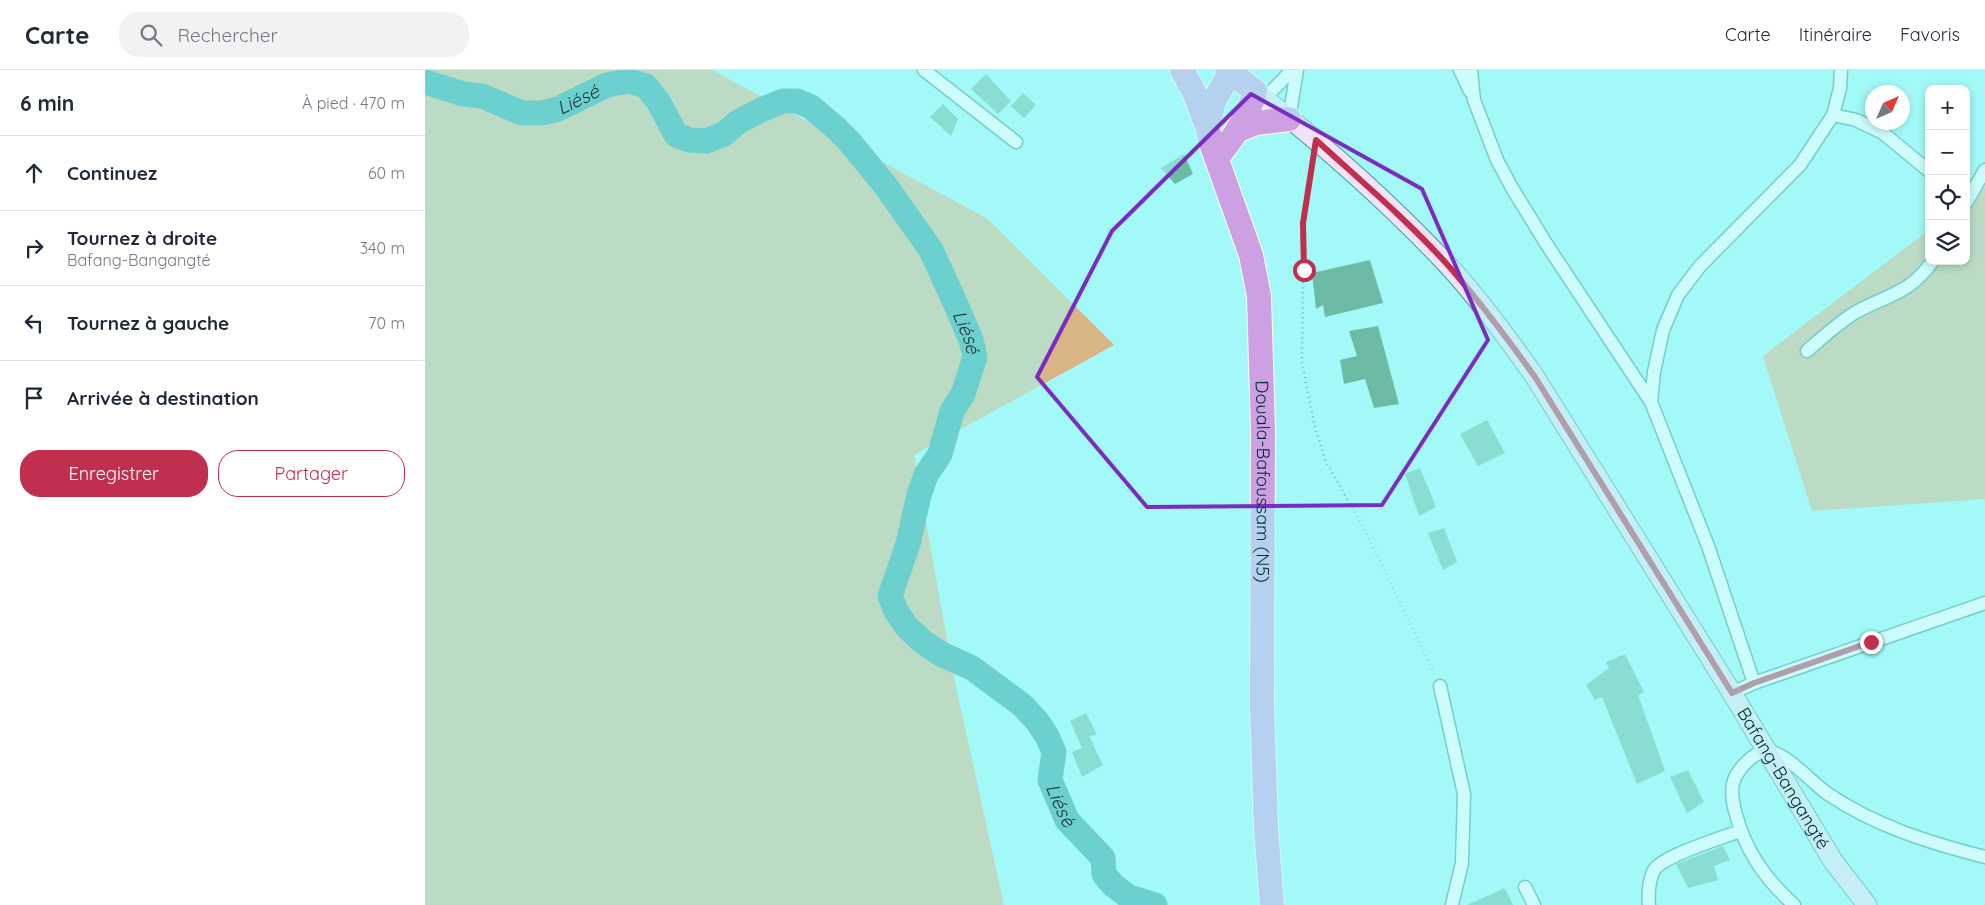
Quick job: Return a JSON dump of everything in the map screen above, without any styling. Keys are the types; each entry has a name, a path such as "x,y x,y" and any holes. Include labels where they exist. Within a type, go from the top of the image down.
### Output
{"highway":[{"name":"Douala-Bafoussam (N5)","path":"1182,70 1193,90 1207,126 1251,255 1259,296 1263,430 1262,704 1266,829 1272,905"},
{"path":"1207,126 1215,99 1228,71 1260,95 1251,106 1239,130 1217,158"},
{"path":"1239,130 1256,123 1289,119"}],"street":[{"path":"924,70 1016,142"},
{"path":"1260,95 1292,70"},
{"path":"1289,119 1297,70"},
{"path":"1460,70 1474,100 1494,153 1512,188 1547,245 1651,402 1708,546 1754,683"},
{"path":"1471,70 1474,100"},
{"path":"1651,402 1663,330 1679,295 1700,266 1800,165 1833,115 1840,88 1841,70"},
{"name":"Bafang-Bangangté","path":"1260,95 1316,140 1445,262 1511,343 1535,377 1732,693 1833,861 1867,905"},
{"path":"1833,115 1856,120 1883,134 1925,169"},
{"path":"1970,196 1985,170"},
{"path":"1807,351 1840,323 1857,312 1895,295 1911,285 1930,265"},
{"path":"1732,693 1754,683 1985,604"},
{"path":"1440,686 1464,794 1462,863 1452,905"},
{"path":"1794,905 1757,865 1740,831 1733,802 1733,784 1740,770 1756,755 1767,751 1781,757 1801,771 1826,793 1868,817 1939,845 1985,857"},
{"path":"1649,905 1651,878 1655,869 1664,862 1696,847 1740,831"},
{"path":"1525,887 1534,905"}],"path":[{"path":"1316,140 1303,223 1302,363 1315,428 1326,462 1365,530 1440,686"}],"highlighted area":[{"path":"1251,94 1422,189 1488,340 1382,505 1147,507 1037,377 1112,231"}],"shaded area":[{"path":"425,70 712,70 988,219 1114,345 914,455 953,673 1004,905 425,905"},
{"path":"1985,187 1985,499 1812,511 1763,356 1925,233 1925,265 1970,265 1970,199"}],"building":[{"path":"986,74 1011,101 998,114 971,89"},
{"path":"1023,93 1036,105 1024,118 1011,106"},
{"path":"943,104 958,119 951,136 930,117"},
{"path":"1184,154 1193,174 1175,184 1161,168"},
{"path":"1370,260 1383,303 1325,317 1323,305 1316,309 1312,273"},
{"path":"1378,326 1399,404 1374,408 1365,379 1344,384 1340,360 1357,356 1349,331"},
{"path":"1487,420 1505,453 1478,466 1460,434"},
{"path":"1420,468 1436,507 1419,516 1405,474"},
{"path":"1444,528 1457,562 1443,570 1428,533"},
{"path":"1625,654 1644,692 1638,695 1665,771 1637,784 1602,697 1595,700 1586,685 1609,668 1606,662"},
{"path":"1086,713 1097,735 1089,736 1103,765 1082,777 1072,752 1082,748 1070,721"},
{"path":"1688,770 1704,802 1687,813 1670,777"},
{"path":"1723,846 1730,860 1714,866 1718,880 1688,888 1676,864"},
{"path":"1505,888 1513,905 1467,905"}],"waterway":[{"name":"Liésé","path":"425,82 463,94 482,96 522,113 542,113 558,109 607,85 629,81 646,86 658,101 676,135 689,140 706,141 724,134 738,122 761,110 783,101 797,101 811,107 848,140 885,185 931,250 971,340 975,357 963,394 952,411 940,454 926,475 919,495 908,544 890,596 896,611 907,627 922,641 939,653 972,668 1022,705 1037,721 1047,736 1054,752 1050,780 1067,820 1103,858 1104,874 1113,885 1129,897 1155,905"}],"route":[{"path":"1304,270 1303,223 1316,140 1445,262 1511,343 1535,377 1732,693 1754,683 1871,642"}]}
